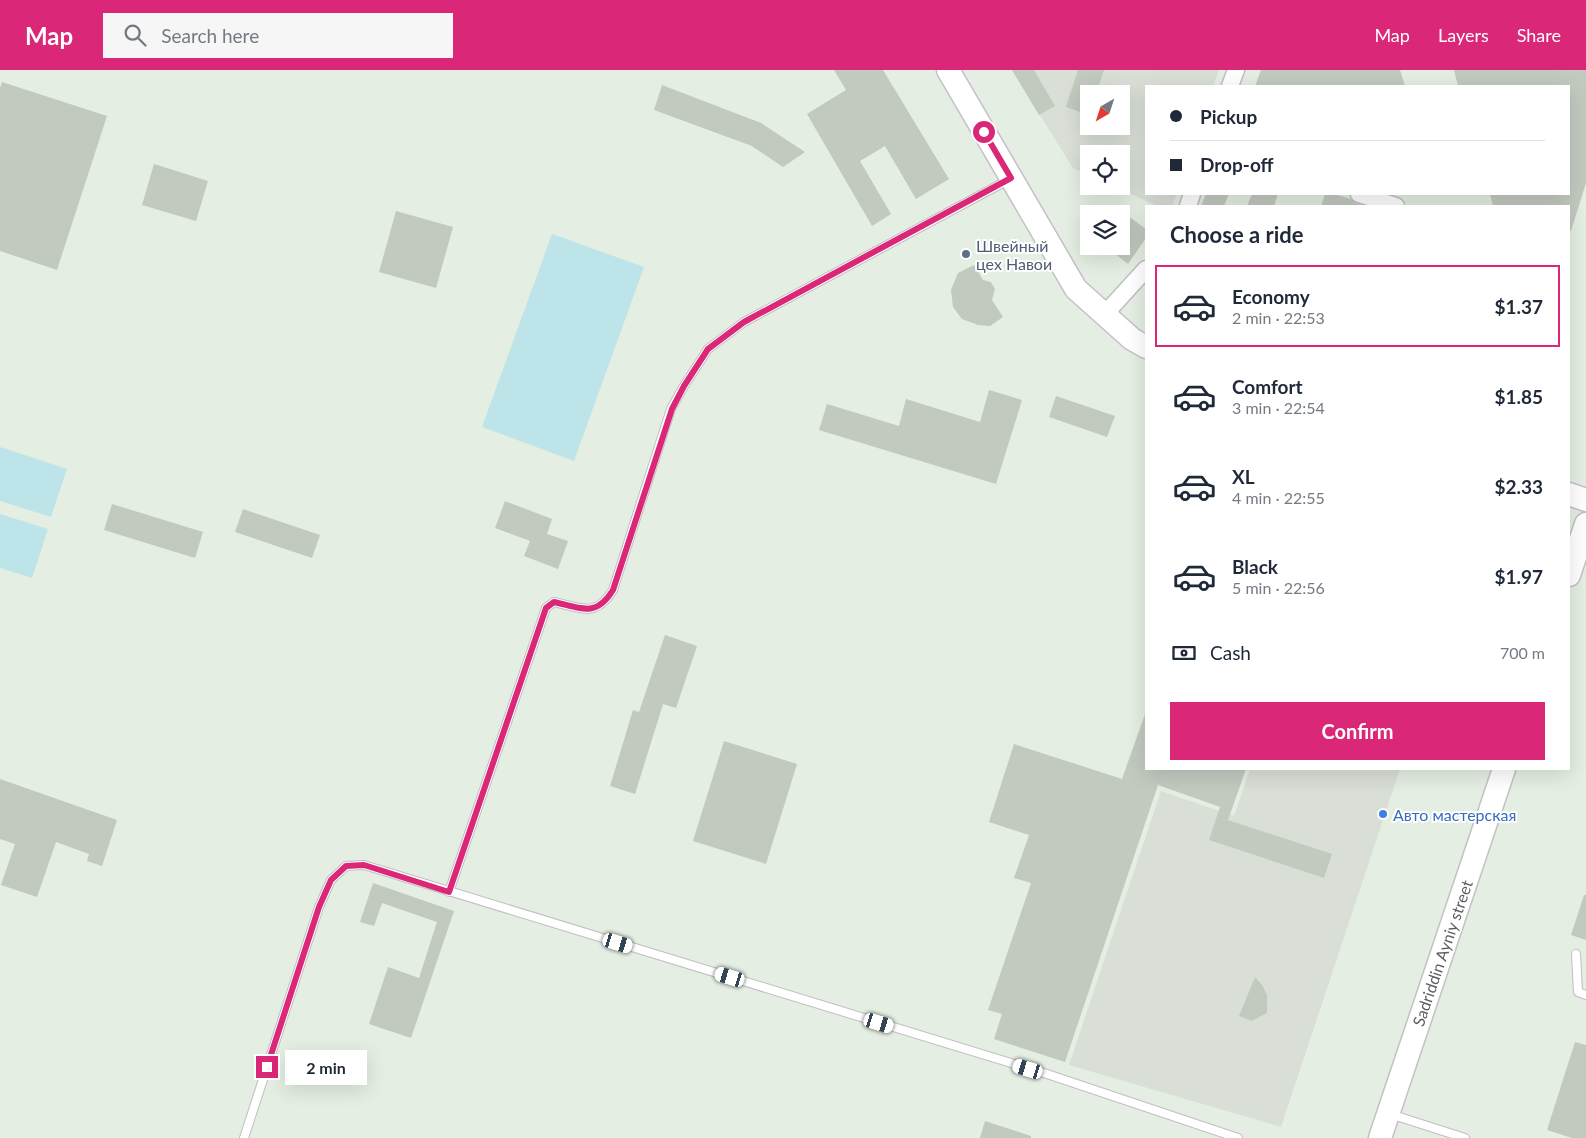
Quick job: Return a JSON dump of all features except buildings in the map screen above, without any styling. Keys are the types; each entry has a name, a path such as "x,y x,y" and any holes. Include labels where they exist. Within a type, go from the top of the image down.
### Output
{"street":[{"path":"948,70 1076,289 1132,339 1145,346"},
{"path":"1230,85 1236,70"},
{"path":"1362,195 1393,205"},
{"path":"1104,315 1145,270"},
{"path":"1570,494 1586,500"},
{"path":"1570,572 1586,524"},
{"name":"Sadriddin Ayniy street","path":"1380,1138 1504,770"}],"lane":[{"path":"449,892 546,608 554,602 590,610 605,602 613,590 672,409 684,386 708,349 744,322 1011,178"},
{"path":"244,1138 319,907 331,880 346,866 364,865 1047,1074 1238,1138"},
{"path":"1576,954 1578,992 1586,995"},
{"path":"1388,1113 1465,1138"}],"shaded area":[{"path":"1012,70 1219,70 1213,85 1145,85 1145,195 1177,195 1172,205 1156,205 1130,194 1130,145 1080,145 1080,171 1073,168"},
{"path":"552,234 644,267 574,461 482,427"},
{"path":"0,447 67,469 51,517 0,501"},
{"path":"0,514 48,529 32,578 0,568"},
{"path":"1250,770 1400,770 1281,1127 1069,1065 1161,791 1234,816"}],"place":[{"name":"Швейный цех Навои","path":"966,254"},
{"name":"Авто мастерская","path":"1383,814"}],"route":[{"path":"267,1067 319,907 331,880 346,866 364,865 449,892 546,608 554,602 590,610 605,602 613,590 672,409 684,386 708,349 744,322 1011,178 984,132"}]}
